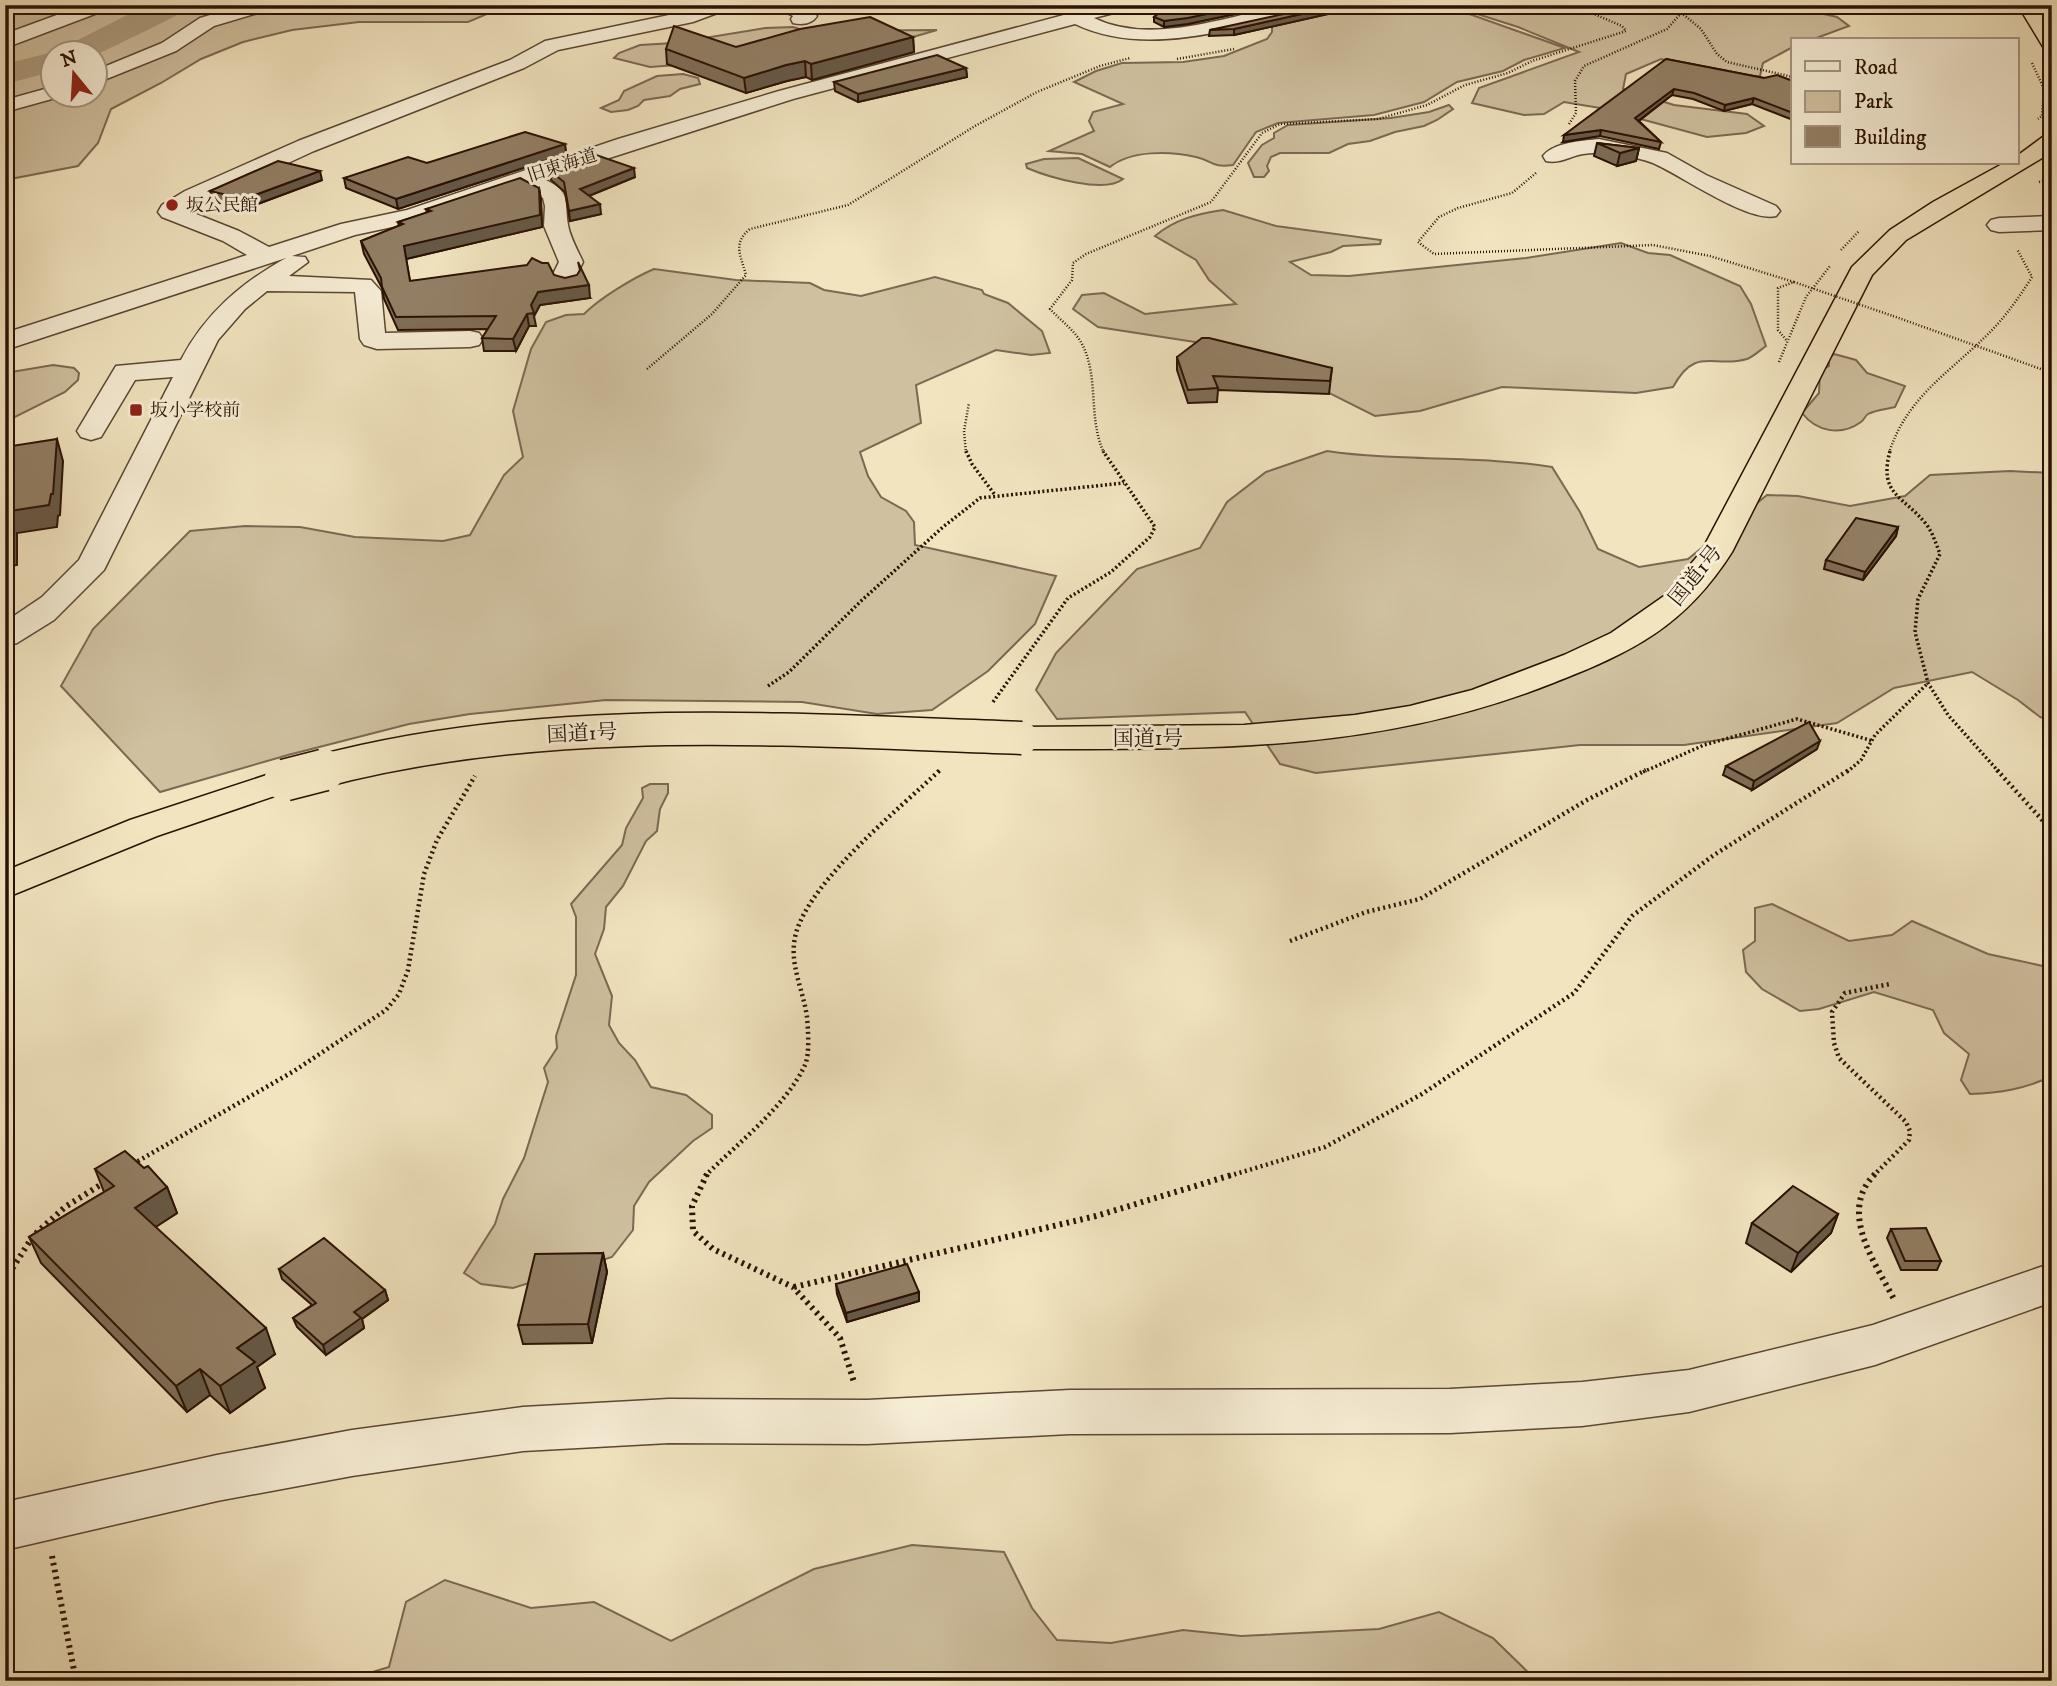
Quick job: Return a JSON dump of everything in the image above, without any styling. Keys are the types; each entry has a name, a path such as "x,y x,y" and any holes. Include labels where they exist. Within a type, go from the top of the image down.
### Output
{"highway":[{"path":"2032,5 2031,12 2052,46"},
{"name":"国道1号","path":"5,886 54,863 187,810 285,780 416,749 542,734 688,728 1022,738 1200,738 1275,734 1388,721 1465,704 1595,655 1666,611 1710,564 1861,272 1898,235 1941,207 2031,157 2052,141"}],"street":[{"path":"5,42 78,11 102,5"},
{"path":"108,72 169,47 208,22 265,5"},
{"path":"267,256 231,236 170,210 193,196 306,146 517,64 546,47 692,16 722,5"},
{"path":"781,5 808,16 800,19"},
{"name":"旧東海道","path":"5,342 349,229 412,216 786,95 1123,5"},
{"path":"1078,18 1110,32 1144,34 1196,28 1324,5"},
{"path":"1008,36 1002,29 1026,11"},
{"path":"5,106 38,97"},
{"path":"1554,156 1593,146 1659,158 1698,180 1768,211"},
{"path":"521,179 547,191 555,200 556,226 571,262 564,276 567,281"},
{"path":"5,636 26,626 68,593 93,563 206,338 227,310 261,283 297,262 412,216"},
{"path":"1999,225 2052,223"},
{"path":"207,276 201,306 227,310"},
{"path":"261,283 362,285 368,291 373,339 377,341 470,339"},
{"path":"91,431 126,372 191,368"},
{"path":"25,1522 217,1478 352,1454 523,1429 670,1421 867,1422 1070,1412 1450,1411 1582,1404 1689,1391 1875,1345 2052,1282"}],"path":[{"path":"987,710 1068,598 1111,572 1150,537 1155,527 1152,519 1109,462 1098,438 1089,366 1083,344 1050,309 1072,280 1073,262 1086,254 1211,202 1262,133 1280,124 1378,118 1427,105 1465,85 1508,73 1532,61 1626,31 1622,26 1587,11 1587,5"},
{"path":"1672,5 1701,29 1717,54 1727,62 1791,77"},
{"path":"1682,12 1667,29 1584,66 1575,81 1576,117 1554,139 1551,145 1554,156 1513,192 1458,208 1440,217 1418,242 1420,246 1434,254 1670,247 1710,256 1794,282 2052,373"},
{"path":"1171,59 1200,57 1241,47 1259,34 1261,25 1248,18"},
{"path":"2026,54 2044,89 2042,116 2033,124"},
{"path":"647,369 689,335 735,290 746,275 738,249 739,238 744,232 767,223 841,209 886,180 1063,79 1096,65 1138,58"},
{"path":"1999,225 2025,259 2032,278 2011,312 1916,398 1899,425 1886,459 1888,482 1893,494 1923,521 1940,554 1918,599 1915,632 1928,683 1948,715 2044,822 2052,835"},
{"path":"1777,366 1806,297 1848,240 1867,226"},
{"path":"1794,282 1778,288 1777,330 1787,341 1815,361"},
{"path":"970,403 963,429 967,459 990,483 996,495"},
{"path":"768,686 789,672 861,601 943,527 980,498 1125,483"},
{"path":"793,1287 1096,1216 1325,1147 1422,1094 1574,993 1632,916 1713,855 1847,772 1861,760 1875,735 1928,683"},
{"path":"1290,940 1366,912 1420,899 1576,806 1672,757 1704,745 1797,719 1872,741"},
{"path":"867,1422 840,1338 793,1287 713,1249 693,1231 692,1206 703,1178 779,1104 806,1063 807,1018 793,959 796,934 805,911 848,856 943,767"},
{"path":"126,1168 294,1071 386,1010 399,993 408,970 424,874 437,840 481,768"},
{"path":"1890,984 1845,993 1832,1012 1834,1043 1839,1058 1847,1068 1906,1122 1910,1131 1909,1140 1871,1178 1861,1195 1858,1214 1863,1237 1895,1301 1916,1330"},
{"path":"5,1280 33,1236 65,1207 116,1175"},
{"path":"25,1522 76,1681"}],"green space":[{"path":"5,5 508,5 468,22 359,22 292,30 243,42 201,59 111,109 98,143 78,166 5,180"},
{"path":"1364,5 1444,5 1565,48 1524,60 1503,71 1457,82 1424,102 1374,115 1278,123 1256,132 1233,165 1220,166 1196,157 1151,153 1129,157 1110,167 1082,154 1049,151 1094,131 1089,121 1093,112 1123,104 1074,82 1096,71 1122,63 1183,62 1224,56 1267,39 1272,32 1272,26 1333,9"},
{"path":"1449,5 1784,5 1837,17 1849,26 1816,38 1791,38 1791,48 1763,63 1760,76 1747,79 1661,59 1626,74 1623,89 1674,105 1747,114 1764,126 1746,133 1707,137 1600,108 1564,102 1544,114 1524,115 1472,103 1479,88 1579,52 1518,27"},
{"path":"793,27 806,31 937,30 913,37 677,65 650,67 614,58 619,53 640,45 674,43 765,28"},
{"path":"683,74 698,78 700,84 680,89 670,96 644,100 628,110 611,112 601,108 619,100 624,91 657,76"},
{"path":"1449,105 1453,109 1424,126 1370,141 1348,144 1329,153 1280,153 1271,157 1267,166 1269,171 1264,177 1254,177 1248,163 1262,145 1274,138 1274,133 1288,125 1391,118 1429,112"},
{"path":"1078,158 1123,179 1103,185 1076,182 1036,172 1027,168 1026,164 1044,159"},
{"path":"1223,210 1276,226 1381,240 1380,244 1343,246 1331,252 1290,262 1311,275 1349,276 1526,258 1621,243 1648,253 1670,255 1740,286 1751,304 1766,346 1747,359 1698,362 1681,374 1673,387 1636,393 1502,387 1420,411 1375,416 1331,394 1266,353 1098,327 1073,309 1082,295 1104,293 1145,314 1236,304 1209,280 1196,260 1155,236 1170,225 1187,218"},
{"path":"654,269 736,280 810,283 824,290 861,296 935,277 982,290 984,294 1008,303 1042,331 1050,353 1031,355 996,350 916,385 921,423 860,452 868,476 881,497 906,511 914,522 915,545 1056,576 1035,624 988,671 932,710 877,714 802,702 606,700 470,714 409,724 160,792 61,686 93,629 190,531 245,526 300,527 355,537 443,541 470,535 504,475 523,457 513,411 531,349 546,322 566,315 584,314 617,289"},
{"path":"1834,354 1856,360 1867,373 1905,386 1895,407 1871,413 1853,427 1845,429 1821,428 1808,419 1802,413 1819,393 1820,371 1829,366 1829,358"},
{"path":"53,365 74,368 79,373 78,380 65,392 5,422 5,373"},
{"path":"1327,451 1552,467 1580,512 1598,549 1639,567 1688,559 1767,495 1798,496 1850,506 1905,496 1930,475 2010,471 2052,473 2052,722 2040,717 1972,672 1894,688 1837,723 1684,745 1580,745 1316,773 1280,764 1245,712 1057,719 1036,690 1056,653 1137,569 1200,548 1227,502 1266,472"},
{"path":"650,784 668,784 657,831 646,841 623,886 606,907 604,929 595,954 612,996 609,1025 619,1043 635,1060 651,1087 686,1095 712,1115 712,1128 693,1141 649,1182 634,1206 633,1230 612,1257 513,1288 481,1284 464,1273 495,1224 503,1199 524,1158 548,1082 544,1068 557,1048 556,1036 576,975 576,917 571,904 622,845 626,828 643,798 642,788"},
{"path":"1772,904 1849,941 1892,935 1912,921 1988,954 2052,968 2052,1076 2012,1090 1970,1094 1961,1080 1969,1054 1944,1033 1933,1010 1874,992 1819,1009 1800,1011 1762,989 1746,972 1743,950 1755,941 1755,908"},
{"path":"912,1545 1004,1552 1032,1608 1057,1640 1111,1643 1183,1630 1241,1636 1379,1629 1439,1612 1493,1638 1537,1681 343,1681 389,1667 406,1602 445,1580 531,1608 594,1602 671,1641 814,1569"}],"building":[{"path":"1169,5 1250,5 1164,21 1154,17"},
{"path":"1325,5 1338,6 1234,29 1210,30"},
{"path":"870,17 913,37 811,64 805,61 786,65 744,78 666,49 674,26 736,47 800,29"},
{"path":"937,55 966,68 858,94 834,82"},
{"path":"1666,59 1764,78 1777,75 1791,80 1791,112 1754,98 1725,105 1694,93 1674,89 1635,118 1661,142 1601,130 1564,135"},
{"path":"525,132 565,144 396,199 344,178 408,157 427,163"},
{"path":"1597,143 1639,148 1620,153"},
{"path":"596,155 634,168 580,189 600,204 569,211 564,182 549,170"},
{"path":"278,161 320,171 244,199 210,191"},
{"path":"520,178 539,188 540,215 404,246 410,281 527,265 532,258 548,263 554,275 565,278 577,275 580,270 578,262 589,285 538,292 531,305 534,313 527,314 513,339 482,338 496,316 396,317 382,287 381,278 361,241 403,224 398,222 431,211 426,209"},
{"path":"1202,338 1332,368 1330,381 1213,376 1218,388 1188,390 1177,357"},
{"path":"57,439 53,494 49,505 10,511 10,543 5,543 5,447"},
{"path":"1856,518 1898,527 1865,572 1826,560"},
{"path":"1809,722 1820,741 1754,781 1726,766"},
{"path":"125,1151 144,1168 148,1166 167,1187 135,1208 266,1328 237,1348 255,1362 220,1386 200,1369 176,1386 29,1237 114,1186 95,1169"},
{"path":"1793,1186 1838,1214 1798,1253 1752,1223"},
{"path":"1926,1228 1941,1261 1905,1261 1891,1229"},
{"path":"324,1238 385,1290 354,1312 361,1318 323,1345 293,1318 316,1303 279,1269"},
{"path":"603,1253 588,1324 518,1325 535,1254"},
{"path":"907,1264 919,1292 846,1313 836,1284"}],"waterway":[{"path":"106,38 156,12 178,5"},
{"path":"5,74 38,66"}],"place":[{"name":"坂公民館","path":"172,205"},
{"name":"坂小学校前","path":"136,410"}]}
